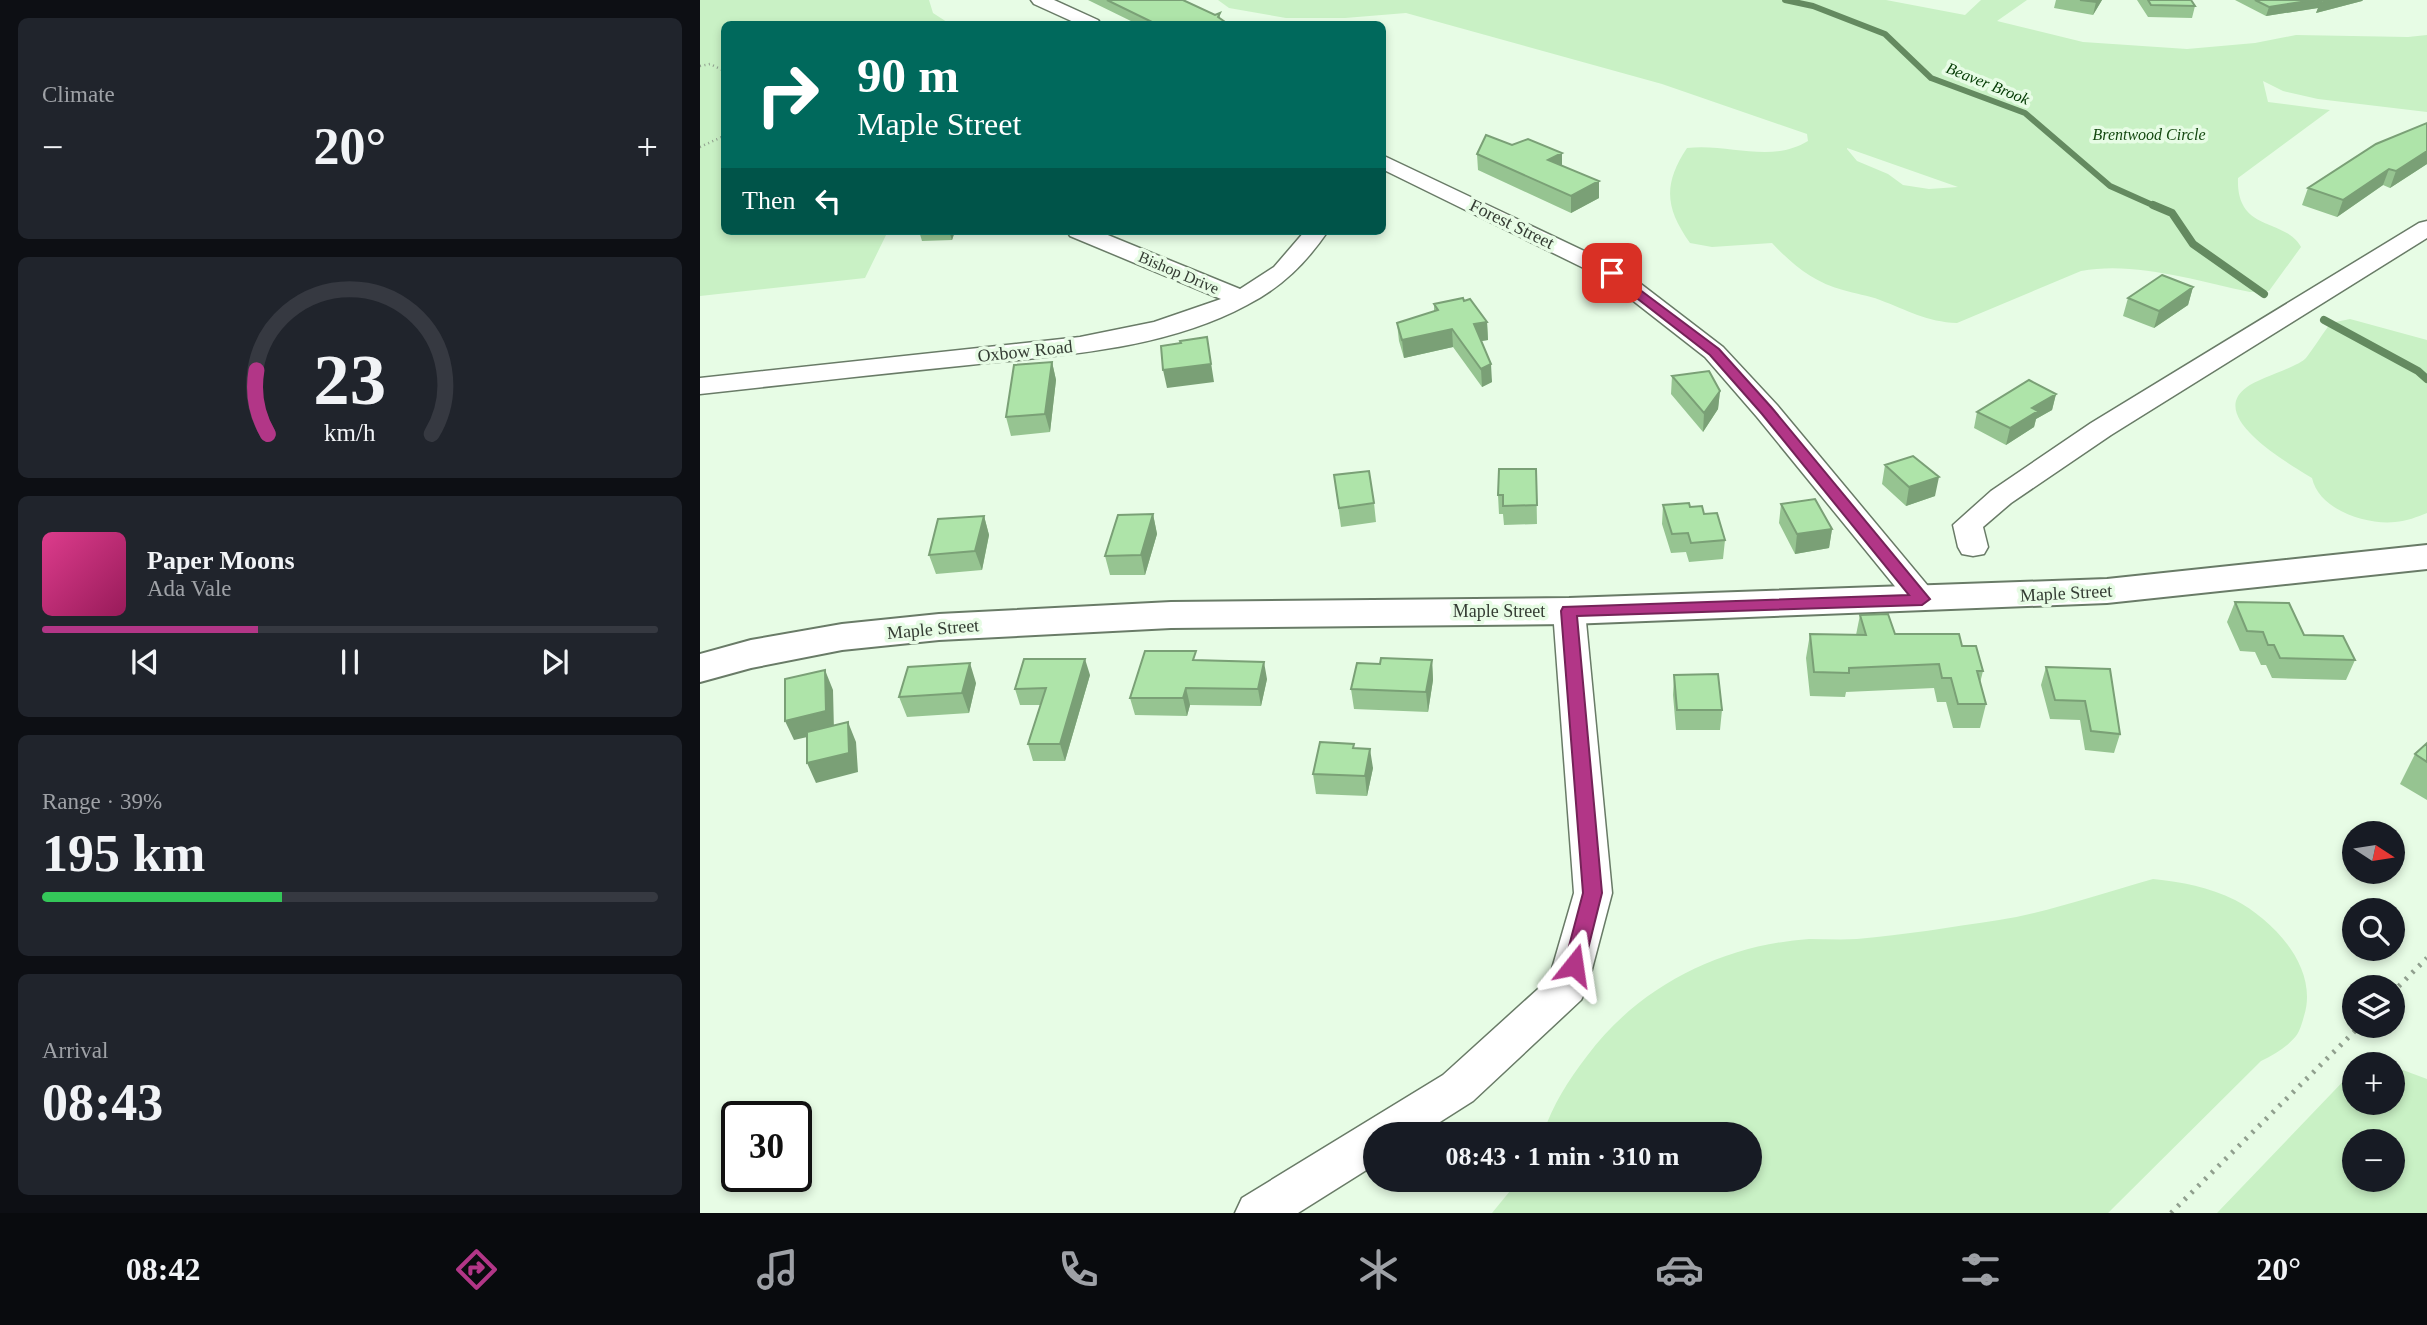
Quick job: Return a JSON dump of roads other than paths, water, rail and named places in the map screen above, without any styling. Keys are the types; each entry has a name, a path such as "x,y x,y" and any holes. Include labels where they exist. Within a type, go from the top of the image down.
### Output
{"main road":[{"name":"Maple Street","path":"700,668 751,654 842,637 939,627 1184,614 1569,611 2107,591 2423,562"}],"street":[{"path":"1040,0 1086,21"},
{"name":"Forest Street","path":"1386,164 1612,273 1714,352 1767,411 1922,599"},
{"path":"1973,547 1968,525 2001,498 2101,429 2427,228"},
{"name":"Bishop Drive","path":"1088,235 1240,298"},
{"name":"Oxbow Road","path":"700,386 1080,345 1192,320 1240,298 1282,271 1314,235"},
{"path":"1403,1122 1458,1087 1567,989 1593,893 1569,611"},
{"path":"1258,1213 1363,1148"}],"waterway":[{"name":"Beaver Brook","path":"1785,0 1813,6 1885,34 1931,78 2025,113 2110,186 2157,207"},
{"name":"Beaver Brook","path":"2153,205 2172,213 2193,244 2264,294"},
{"name":"Beaver Brook","path":"2324,320 2418,371 2427,379"}],"park label":[{"name":"Brentwood Circle","path":"2149,134"}]}
